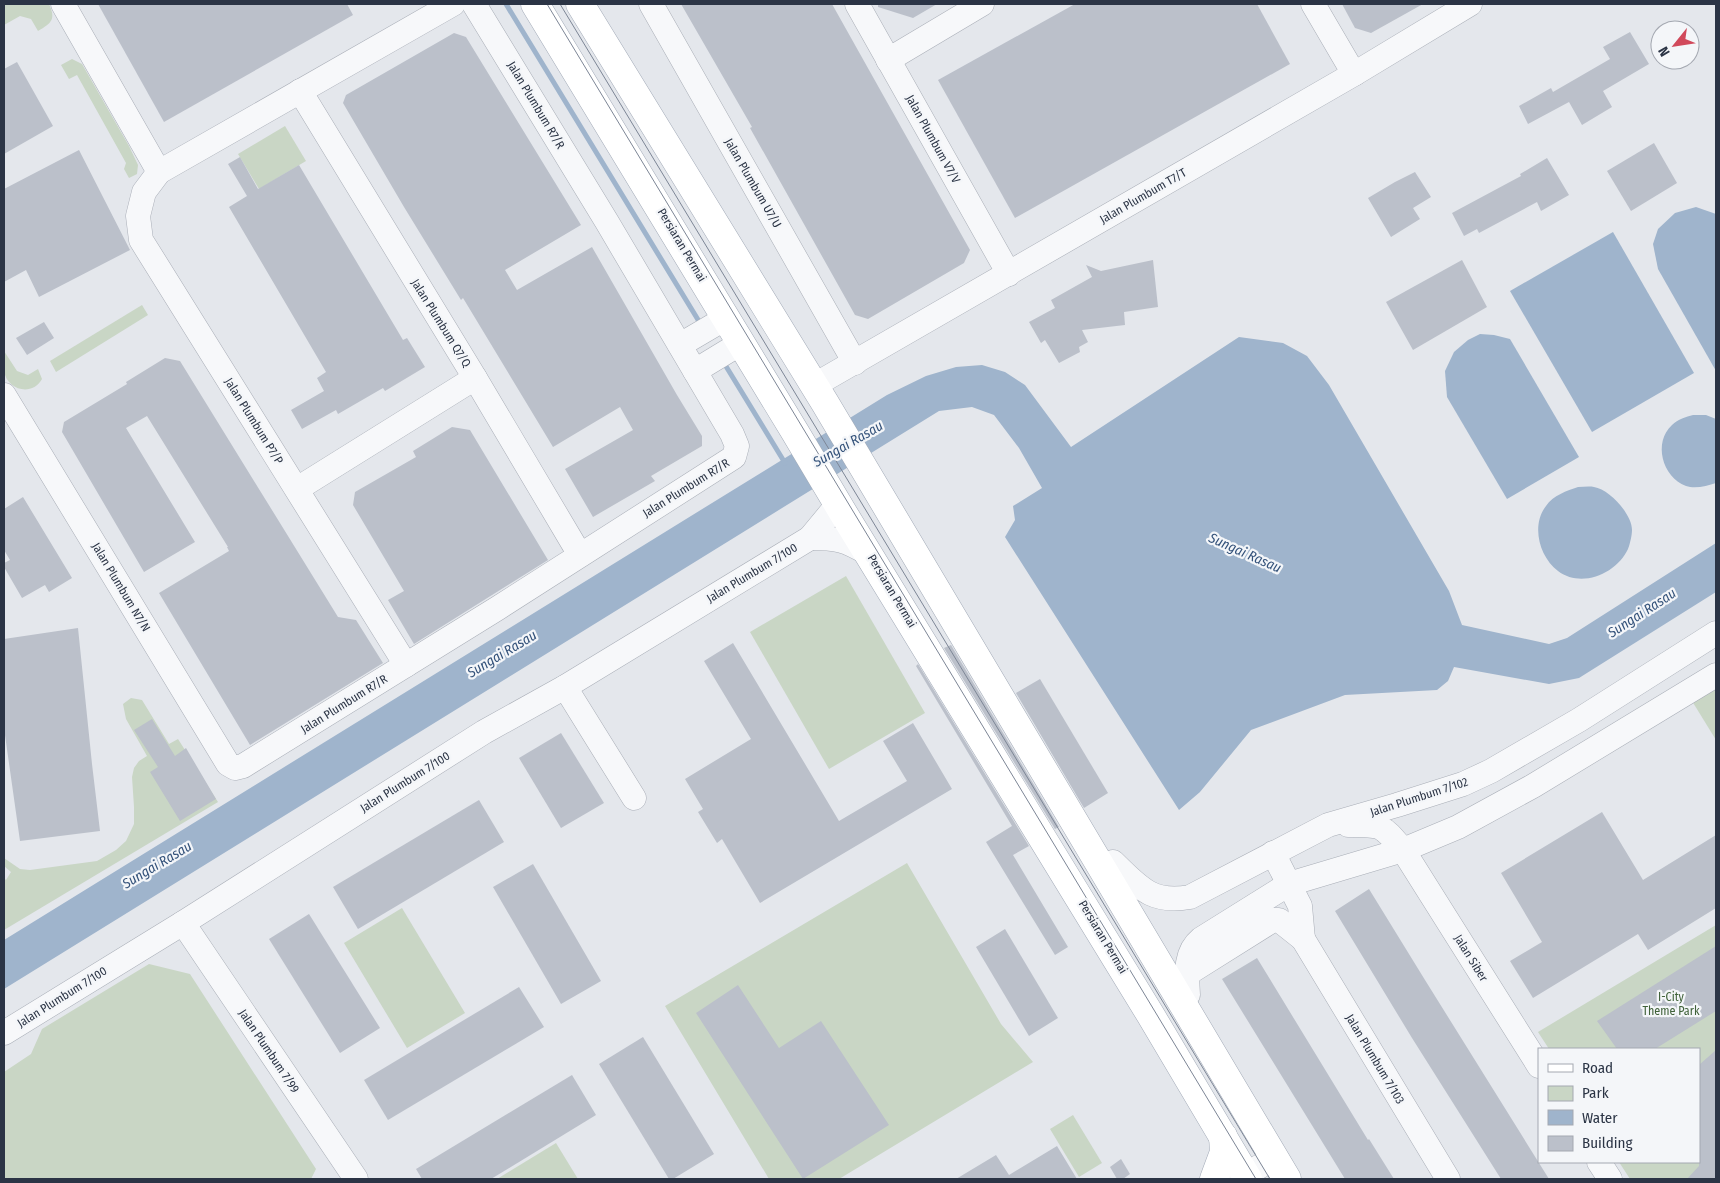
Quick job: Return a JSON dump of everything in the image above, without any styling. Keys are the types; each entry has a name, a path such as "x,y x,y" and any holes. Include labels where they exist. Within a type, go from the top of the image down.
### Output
{"main road":[{"name":"Persiaran Permai","path":"535,4 1223,1136 1254,1175"},
{"path":"580,4 1185,990 1204,1063 1254,1175"},
{"path":"874,486 939,569 1113,862 1185,990 1215,1060 1288,1179"},
{"path":"1214,1179 1224,1152 1223,1136"}],"street":[{"path":"63,4 159,172"},
{"name":"Jalan Plumbum P7/P","path":"406,665 141,240 138,216 144,192 159,172 453,4"},
{"name":"Jalan Plumbum R7/R","path":"244,766 734,458 737,446 732,434 474,4"},
{"name":"Jalan Plumbum U7/U","path":"650,4 855,363"},
{"name":"Jalan Plumbum V7/V","path":"857,4 1009,274"},
{"path":"888,60 982,4"},
{"path":"1313,4 1354,74"},
{"name":"Jalan Plumbum T7/T","path":"819,395 855,363 1354,74 1470,4"},
{"name":"Jalan Plumbum Q7/Q","path":"300,91 475,378 580,555"},
{"path":"680,345 726,318"},
{"path":"695,370 741,343"},
{"path":"297,489 475,378"},
{"name":"Jalan Plumbum N7/N","path":"4,395 228,764 235,768 244,766"},
{"path":"810,538 836,501"},
{"path":"810,538 838,539 848,542 869,554"},
{"name":"Jalan Plumbum 7/100","path":"4,1032 183,923 484,732 565,687 810,538"},
{"name":"Jalan Plumbum 7/102","path":"1113,862 1137,885 1151,894 1165,899 1190,897 1328,825 1463,784 1491,771 1579,720 1716,633"},
{"path":"1185,990 1188,964 1194,945 1289,884 1404,850 1458,827 1533,786 1716,675"},
{"path":"565,687 634,798"},
{"name":"Jalan Siber","path":"1328,825 1374,825 1386,829 1404,850 1538,1064"},
{"path":"1273,853 1300,906 1303,939"},
{"path":"1185,990 1273,920 1279,920 1303,939"},
{"name":"Jalan Plumbum 7/99","path":"183,923 356,1179"},
{"name":"Jalan Plumbum 7/103","path":"1303,939 1448,1179"},
{"path":"1600,1163 1610,1179"}],"green space":[{"path":"5,4 49,4 52,17 47,26 38,31 31,19 20,16 4,25"},
{"path":"72,59 82,64 129,146 138,165 137,174 129,178 124,169 126,163 77,75 69,79 61,65"},
{"path":"285,126 306,161 259,189 238,154"},
{"path":"142,305 148,315 56,372 50,361"},
{"path":"4,351 17,371 28,375 38,369 42,379 38,385 32,388 20,389 10,383 4,371"},
{"path":"846,576 925,713 829,769 750,632"},
{"path":"1716,686 1716,740 1692,701"},
{"path":"131,698 142,700 169,744 178,739 218,802 4,930 4,878 6,880 11,872 4,866 4,858 20,869 30,870 97,861 116,850 126,841 134,824 132,777 134,768 139,761 147,756 126,719 123,704"},
{"path":"907,863 1001,1024 1033,1062 839,1179 769,1179 665,1006"},
{"path":"402,908 465,1013 407,1048 344,943"},
{"name":"I-City Theme Park","path":"1716,925 1716,1179 1630,1179 1620,1163 1700,1163 1700,1048 1548,1048 1538,1032"},
{"path":"149,964 190,974 316,1169 311,1179 4,1179 4,1072 31,1054 42,1029"},
{"path":"1073,1115 1102,1163 1079,1177 1050,1129"},
{"path":"556,1143 578,1179 497,1179"}],"water":[{"path":"1696,207 1716,214 1716,371 1658,269 1653,244 1658,229 1675,213"},
{"path":"1613,232 1694,373 1592,432 1510,291"},
{"path":"1480,334 1510,339 1579,457 1507,499 1447,397 1445,371 1454,352 1468,340"},
{"name":"Sungai Rasau","path":"1239,337 1283,343 1307,356 1329,385 1449,591 1462,625 1549,644 1567,638 1716,543 1716,592 1579,678 1549,684 1454,667 1448,681 1437,690 1345,695 1251,730 1200,792 1179,810 1005,537 1015,520 1013,506 1042,488 1019,448 994,415 972,407 939,411 4,989 4,940 887,395 926,376 956,367 982,365 1005,372 1025,385 1071,447"},
{"path":"1693,415 1706,415 1716,419 1716,483 1697,487 1686,486 1671,475 1663,459 1662,449 1666,432 1672,425 1679,420"},
{"path":"1578,487 1594,487 1613,497 1624,510 1632,530 1629,547 1623,558 1616,565 1598,576 1578,579 1567,576 1551,565 1542,549 1538,531 1541,514 1549,502 1560,494"}],"building":[{"path":"98,4 347,4 353,15 164,122"},
{"path":"681,4 832,4 970,250 964,263 868,319 855,315 750,128 752,127"},
{"path":"878,4 937,4 913,18 878,7"},
{"path":"1075,4 1257,4 1290,64 1015,218 938,80"},
{"path":"1342,4 1423,4 1371,33 1355,28"},
{"path":"1630,32 1649,64 1603,91 1612,107 1582,125 1569,102 1528,124 1519,106 1551,88 1553,92 1610,59 1603,47"},
{"path":"454,33 466,37 581,225 505,270 517,290 592,247 702,436 702,446 651,476 655,481 593,517 565,469 633,430 620,407 553,447 463,298 461,300 404,207 343,103 346,95"},
{"path":"17,62 53,126 4,154 4,69"},
{"path":"1654,143 1677,183 1631,211 1607,171"},
{"path":"79,150 130,250 39,297 26,270 4,282 4,189"},
{"path":"240,157 258,189 299,165 403,340 407,338 425,367 385,391 383,388 338,414 336,410 302,429 291,410 324,391 317,378 326,372 229,207 247,196 228,164"},
{"path":"1547,158 1569,195 1541,211 1537,202 1479,233 1477,229 1464,236 1452,213 1521,176 1520,174"},
{"path":"1415,172 1431,197 1413,208 1420,219 1391,237 1368,198"},
{"path":"1153,260 1158,307 1124,312 1125,325 1082,330 1088,342 1079,347 1080,352 1059,363 1045,340 1041,343 1029,322 1055,308 1051,300 1092,277 1086,265 1101,271"},
{"path":"1462,260 1487,307 1413,350 1386,302"},
{"path":"44,322 54,338 27,355 16,338"},
{"path":"165,358 180,361 338,617 356,620 383,663 250,745 159,593 229,551 228,547 147,416 126,428 195,542 144,572 62,432 64,422 127,384 126,382"},
{"path":"452,427 470,430 548,560 414,644 388,600 404,591 353,505 355,492 416,457 413,451"},
{"path":"23,497 72,578 49,592 45,585 22,598 4,567 4,563 10,560 4,550 4,509"},
{"path":"78,628 100,831 20,841 4,728 4,639"},
{"path":"733,643 839,821 907,781 883,741 913,723 952,789 760,903 722,839 717,843 698,812 703,809 685,779 751,739 704,661"},
{"path":"951,645 1059,827 1055,829 944,648"},
{"path":"918,664 1029,846 1013,855 1068,947 1055,955 986,842 1012,826 916,666"},
{"path":"1040,679 1108,793 1084,808 1016,693"},
{"path":"152,719 175,756 186,748 216,799 180,821 150,772 158,767 134,730"},
{"path":"561,733 604,803 561,828 519,758"},
{"path":"479,800 504,842 358,929 333,887"},
{"path":"1602,812 1643,880 1716,835 1716,908 1648,950 1638,934 1533,998 1510,961 1542,942 1501,873"},
{"path":"533,864 601,981 561,1004 493,887"},
{"path":"1369,889 1549,1179 1501,1179 1335,911"},
{"path":"309,914 380,1028 340,1053 269,939"},
{"path":"1005,929 1058,1018 1029,1036 976,947"},
{"path":"1716,946 1716,1011 1657,1048 1616,1048 1597,1021"},
{"path":"1257,958 1368,1140 1394,1179 1345,1179 1222,979"},
{"path":"738,985 779,1048 821,1021 889,1125 803,1179 696,1013"},
{"path":"519,987 544,1027 388,1120 364,1080"},
{"path":"643,1037 714,1154 673,1179 669,1179 599,1064"},
{"path":"1716,1050 1716,1179 1687,1179 1700,1163 1700,1064"},
{"path":"572,1075 596,1115 491,1179 422,1179 416,1169"},
{"path":"1057,1146 1077,1179 956,1179 996,1155 1009,1175"},
{"path":"1121,1159 1130,1174 1123,1179 1117,1179 1110,1167"}],"waterway":[{"path":"506,4 700,323"},
{"path":"724,363 785,463"}],"tram line":[{"path":"547,4 1256,1179"},
{"path":"560,4 1270,1179"}]}
